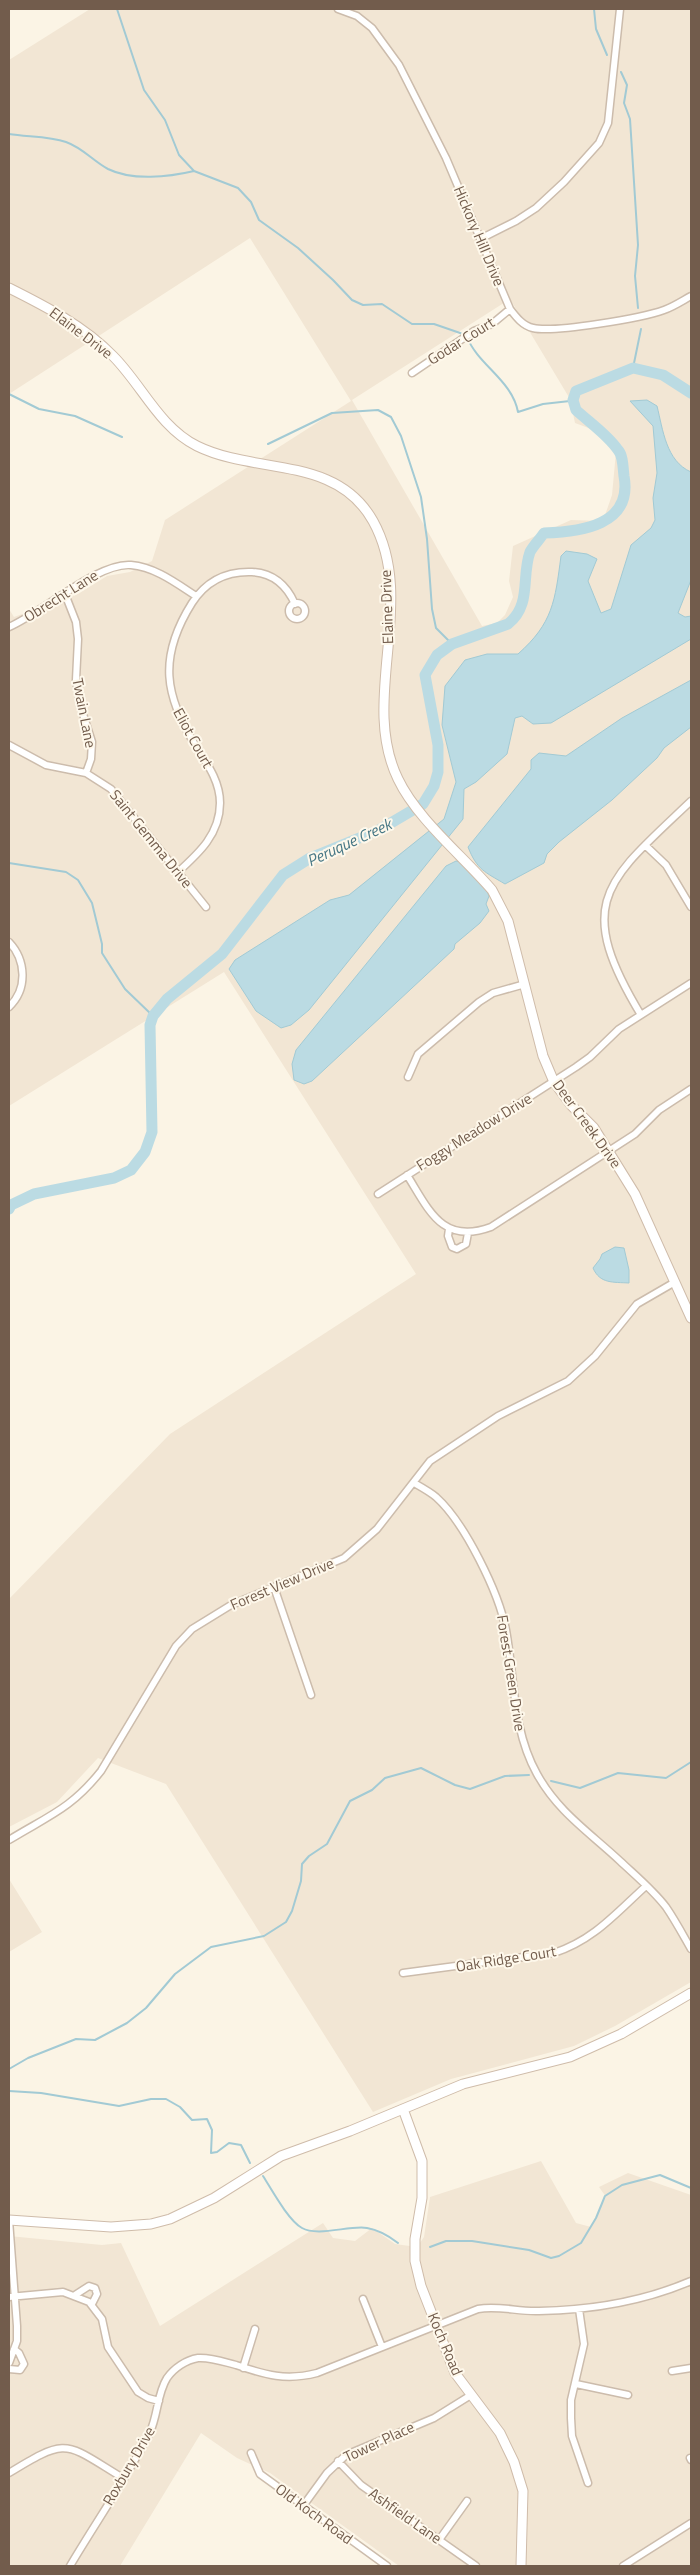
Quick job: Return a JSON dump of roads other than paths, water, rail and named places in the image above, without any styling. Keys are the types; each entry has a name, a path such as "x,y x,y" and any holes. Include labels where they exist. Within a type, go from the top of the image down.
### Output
{"street":[{"name":"Hickory Hill Drive","path":"338,9 357,16 372,28 399,65 446,158 510,309 523,325 547,330 651,314 691,296"},
{"path":"480,238 516,221 536,208 564,182 599,143 608,123 620,9"},
{"name":"Elaine Drive","path":"9,288 46,306 97,341 125,368 162,417 185,438 224,456 301,470 322,477 354,496 373,522 381,540 389,583 391,622 385,689 387,748 397,778 413,804 433,828 492,890 508,921"},
{"name":"Godar Court","path":"412,373 474,332 492,324 510,309"},
{"name":"Obrecht Lane","path":"9,627 99,572 119,565 130,564 161,574 196,596"},
{"name":"Eliot Court","path":"178,872 209,840 215,829 220,806 214,776 175,705 167,669 172,644 196,596 206,585 225,575 258,572 275,578 286,588 295,604"},
{"name":"Twain Lane","path":"65,594 76,622 78,639 76,680 80,705 92,742 91,759 86,773"},
{"name":"Saint Gemma Drive","path":"9,745 46,765 86,773 111,789 206,907"},
{"path":"641,1015 613,966 606,943 604,924 605,904 614,882 626,864 691,801"},
{"path":"645,845 666,865 691,907"},
{"name":"Deer Creek Drive","path":"508,921 543,1056 554,1082 572,1105 594,1128 635,1194 691,1318"},
{"path":"9,942 18,955 22,980 19,994 9,1007"},
{"name":"Foggy Meadow Drive","path":"378,1194 554,1082 590,1057 619,1029 691,982"},
{"path":"408,1077 418,1054 479,1002 493,992 525,984"},
{"path":"407,1175 437,1221 449,1229 476,1233 491,1227 635,1134 668,1103 691,1089"},
{"path":"449,1229 448,1243 457,1249 466,1244 468,1233"},
{"name":"Forest View Drive","path":"9,1840 72,1803 88,1787 101,1771 176,1646 192,1630 231,1605 344,1558 377,1529 430,1461 498,1416 568,1381 581,1371 637,1304 675,1282"},
{"name":"Forest Green Drive","path":"414,1483 436,1498 452,1516 484,1568 498,1601 506,1630 515,1706 523,1742 537,1774 574,1823 646,1886 666,1907 691,1949"},
{"path":"274,1587 311,1694"},
{"name":"Oak Ridge Court","path":"403,1973 554,1953 572,1947 586,1940 646,1886"},
{"path":"9,2362 14,2349 17,2326 11,2296 9,2220 111,2227 151,2224 170,2219 214,2198 281,2156 463,2084 546,2064 586,2050 621,2034 691,1992"},
{"name":"Koch Road","path":"403,2109 419,2148 423,2173 415,2261 421,2286 455,2373 500,2433 514,2462 523,2491 521,2566"},
{"name":"Roxbury Drive","path":"70,2566 150,2431 156,2418 167,2378 175,2369 187,2361 199,2358 214,2359 276,2377 296,2378 317,2373 436,2325 488,2307 524,2311 579,2309 643,2299 691,2281"},
{"path":"75,2295 89,2286 95,2288 97,2294 92,2304"},
{"path":"11,2296 63,2292 75,2295 92,2304 102,2318 108,2346 138,2392 148,2398 160,2401"},
{"path":"363,2299 382,2347"},
{"path":"579,2309 584,2344 571,2400 572,2436 588,2483"},
{"path":"243,2368 254,2329"},
{"path":"9,2370 20,2370 24,2364 19,2353 14,2349"},
{"path":"672,2371 691,2368"},
{"path":"576,2384 628,2395"},
{"name":"Tower Place","path":"303,2506 338,2461 362,2447 434,2418 470,2395"},
{"path":"9,2473 45,2451 63,2447 76,2450 123,2478"},
{"name":"Old Koch Road","path":"252,2453 260,2474 387,2566"},
{"name":"Ashfield Lane","path":"338,2461 361,2485 476,2566"},
{"path":"439,2540 467,2501"},
{"path":"624,2566 691,2523"}],"water":[{"path":"647,400 657,406 664,435 671,453 683,467 691,472 691,580 678,613 685,617 691,616 691,639 551,723 533,724 522,716 515,718 507,754 476,782 464,789 463,819 309,1010 291,1025 281,1028 256,1011 229,969 235,960 330,900 349,895 444,819 456,782 442,725 445,686 465,660 487,654 518,654 530,643 539,632 550,610 557,586 561,556 566,551 587,554 597,559 588,581 601,613 611,609 631,545 651,528 655,520 653,498 657,473 653,426 630,401"},
{"path":"691,680 691,727 664,748 657,758 612,800 559,842 547,854 544,863 505,884 478,866 468,847 531,769 531,760 539,753 566,756 622,718"},
{"path":"456,861 461,862 485,887 489,896 486,904 489,911 480,923 455,944 454,949 312,1081 304,1084 294,1080 292,1064 296,1050 446,866"},
{"path":"615,1247 624,1248 629,1270 629,1283 603,1280 593,1268 602,1254"}],"waterway":[{"path":"117,9 144,90 165,120 179,155 194,171 238,188 251,202 259,220 298,248 352,300 363,305 382,304 412,324 434,324 463,334"},
{"path":"594,9 596,29 607,55"},
{"path":"621,72 627,85 624,103 630,119 638,245 635,276 638,308"},
{"path":"9,134 66,142 108,169 118,173 151,177 194,171"},
{"path":"633,368 641,329"},
{"path":"467,337 472,347 509,391 515,401 518,412 543,404 570,401 576,391"},
{"name":"Peruque Creek","path":"9,1209 11,1205 34,1194 114,1178 131,1170 145,1152 152,1132 150,1025 153,1016 167,999 222,954 283,875 310,858 379,830 423,804 434,786 438,772 438,745 425,675 437,655 452,644 508,624 520,608 523,599 527,561 530,552 544,533 573,531 601,523 612,515 620,505 625,492 621,455 609,439 576,410 573,400 576,391 633,368 663,375 691,393"},
{"path":"9,394 39,409 75,416 122,437"},
{"path":"268,444 332,413 378,410 391,417 401,436 421,497 427,539 432,609 436,628 452,644"},
{"path":"9,863 66,872 78,880 92,903 102,944 102,953 125,989 153,1016"},
{"path":"551,1781 580,1788 618,1773 666,1778 691,1762"},
{"path":"9,2069 28,2058 76,2039 95,2040 127,2023 146,2008 175,1974 211,1947 264,1936 286,1922 292,1911 301,1881 302,1864 309,1856 327,1844 350,1801 372,1790 385,1778 421,1768 455,1785 470,1789 505,1776 529,1775"},
{"path":"9,2091 41,2093 119,2106 151,2099 166,2099 180,2107 192,2120 207,2119 212,2130 211,2153 217,2152 229,2143 241,2145 250,2163"},
{"path":"430,2247 446,2241 472,2241 529,2250 551,2258 559,2256 581,2243 596,2218 605,2196 622,2185 660,2175 691,2188"},
{"path":"263,2176 286,2212 302,2228 317,2231 367,2228 376,2230 398,2243"}]}
